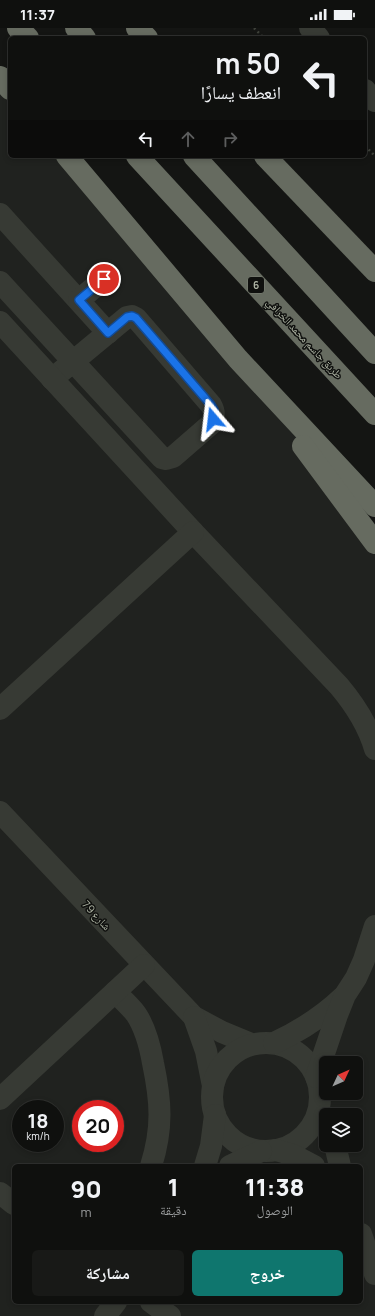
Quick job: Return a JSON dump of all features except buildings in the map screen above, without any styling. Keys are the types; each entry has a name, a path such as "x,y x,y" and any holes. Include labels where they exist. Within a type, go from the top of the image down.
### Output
{"highway":[{"path":"18,28 26,36"},
{"path":"76,28 83,36"},
{"path":"136,28 145,36"},
{"path":"0,77 8,87"},
{"path":"69,158 238,359 375,506"},
{"name":"طريق جاسم محمد الخرافي","path":"139,158 375,414"},
{"path":"196,158 375,353"},
{"path":"267,158 375,271"},
{"path":"238,359 375,543"}],"street":[{"path":"310,28 317,36"},
{"path":"367,92 375,101"},
{"path":"0,214 108,333"},
{"path":"79,300 104,279"},
{"path":"0,282 73,362 162,458 166,459 173,457 211,424 213,419 214,410 134,316 127,317 73,362 52,379"},
{"path":"0,322 193,532 351,700 369,731 375,749"},
{"path":"0,709 193,532"},
{"name":"شارع 79","path":"0,812 194,1017 222,1032 251,1044"},
{"path":"316,1077 329,1036 345,995 356,978 364,960 375,926"},
{"path":"0,1099 144,965"},
{"path":"115,992 136,1014 149,1041 160,1104 160,1128 152,1164"},
{"path":"274,1043 304,1028 319,1018 345,995"},
{"name":"شارع 79","path":"194,1017 206,1051 213,1086"},
{"path":"310,1164 293,1155 249,1148 238,1143 228,1135 220,1126 215,1115 212,1101 213,1086 218,1072 226,1060 238,1050 251,1044 262,1042 274,1043 290,1048 304,1058 311,1067 320,1091 322,1108"},
{"path":"206,1164 211,1146 215,1115"},
{"path":"235,1164 269,1150 289,1146 310,1130 316,1118 319,1115"},
{"path":"337,1152 340,1164"},
{"path":"0,1194 12,1203"},
{"path":"363,1240 375,1274"},
{"path":"106,1316 115,1304"},
{"path":"154,1304 170,1316"}],"path":[{"path":"254,28 262,36"},
{"path":"367,148 375,156"}],"shaded area":[{"path":"0,91 8,99 8,158 65,158 238,359 375,543 375,1316 0,1316"}],"route":[{"path":"104,279 79,300 108,333 127,317 134,316 211,405 214,410 213,419"}]}
